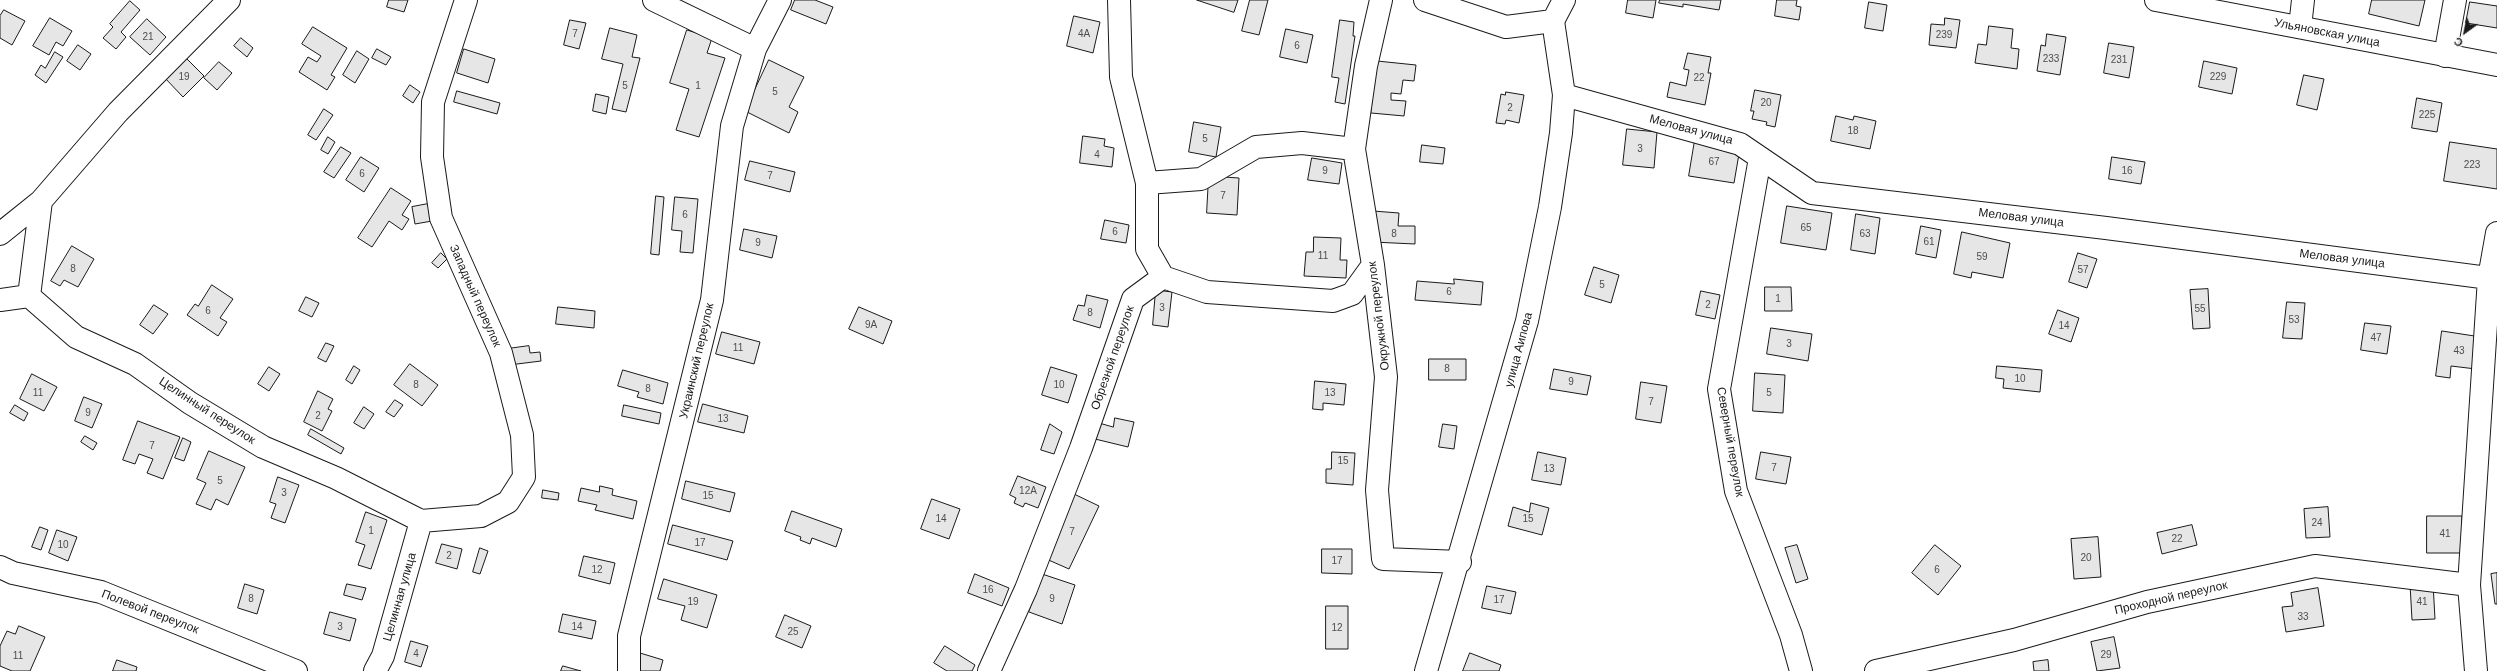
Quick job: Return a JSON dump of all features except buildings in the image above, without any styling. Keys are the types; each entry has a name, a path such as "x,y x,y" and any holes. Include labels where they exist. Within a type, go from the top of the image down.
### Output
{"street":[{"path":"0,234 41,201 118,112 229,0"},
{"name":"Западный переулок","path":"422,522 481,516 508,502 524,477 522,435 501,353 441,218 432,157 434,102 466,0"},
{"path":"654,0 755,49"},
{"name":"Украинский переулок","path":"629,671 629,636 712,300 732,126 755,49 780,0"},
{"path":"1119,0 1121,77 1147,183 1147,249 1163,277 1207,292 1333,301 1352,294 1373,265"},
{"name":"Окружной переулок","path":"1381,0 1366,66 1354,149 1373,265 1386,376 1378,490 1383,559 1460,562"},
{"path":"1425,0 1506,27 1553,21 1564,0"},
{"name":"Ульяновская улица","path":"2156,0 2497,65"},
{"path":"2300,27 2303,0"},
{"path":"2445,56 2455,0"},
{"name":"улица Аипова","path":"1426,671 1460,562 1527,321 1550,207 1561,133 1564,95 1553,21"},
{"name":"Меловая улица","path":"1564,95 1740,144 1812,193 2106,228 2493,279"},
{"path":"1147,183 1201,179 1256,147 1302,143 1354,149"},
{"name":"Северный переулок","path":"1760,158 1719,389 1736,491 1791,635 1801,671"},
{"path":"0,300 29,296 41,201"},
{"path":"2476,671 2469,585 2497,233"},
{"name":"Обрезной переулок","path":"989,671 1026,589 1081,448 1133,299 1163,277"},
{"name":"Целинный переулок","path":"29,296 76,337 135,364 190,403 263,447 336,478 422,522"},
{"name":"Целинная улица","path":"384,666 422,522"},
{"name":"Проходной переулок","path":"1876,671 2014,640 2147,602 2315,566 2469,585"},
{"name":"Полевой переулок","path":"0,567 13,573 101,592 296,671"}]}
